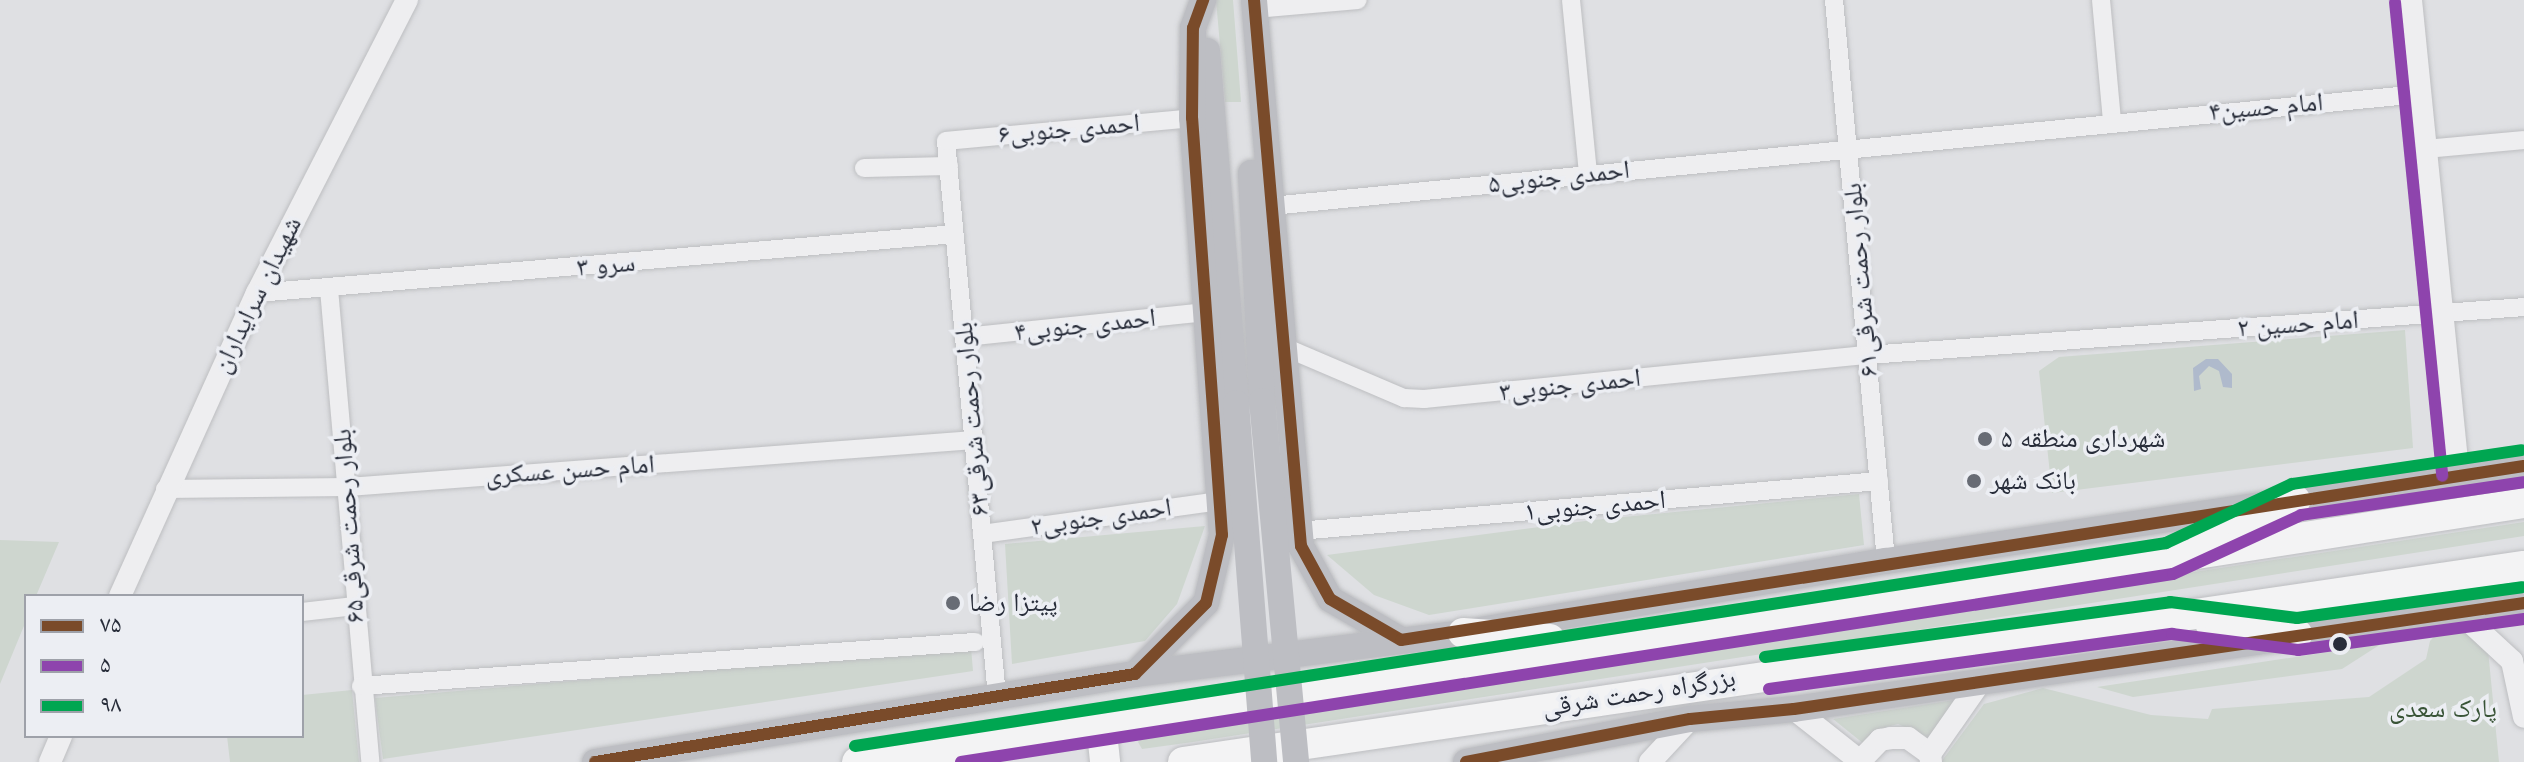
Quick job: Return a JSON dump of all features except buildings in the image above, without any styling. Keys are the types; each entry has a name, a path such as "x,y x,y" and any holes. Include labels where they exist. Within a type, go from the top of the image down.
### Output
{"highway":[{"path":"2171,558 2296,500"},
{"name":"بزرگراه رحمت شرقی","path":"857,762 1604,643 2524,503"},
{"name":"بزرگراه رحمت شرقی","path":"1183,762 2524,566"},
{"path":"2172,618 2297,634"},
{"path":"1463,633 1604,643"},
{"path":"1101,723 1105,762"}],"main road":[{"path":"1203,0 1193,28 1192,118 1222,535 1238,581 1264,582 1283,567 1303,526"},
{"path":"1203,0 1249,402 1296,762"},
{"path":"1254,5 1249,144 1249,402 1264,762"},
{"path":"1254,5 1282,346 1306,561 1330,599 1401,640"},
{"path":"595,762 1135,674 1463,633 1886,561 2524,466"},
{"path":"1135,674 1206,603 1222,535"},
{"path":"1466,762 1690,719 1794,709 2524,603"}],"street":[{"name":"شهیدان سرایداران","path":"121,594 165,489 257,293 407,0"},
{"path":"1254,5 1358,0"},
{"path":"1571,0 1588,174"},
{"name":"بلوار رحمت شرقی۶۱","path":"1834,0 1886,561"},
{"path":"2101,0 2112,121"},
{"path":"2411,0 2458,474"},
{"name":"امام حسین۴","path":"1848,149 2112,121 2420,94"},
{"name":"احمدی جنوبی۶","path":"946,141 1192,118"},
{"path":"2426,149 2524,140"},
{"name":"بلوار رحمت شرقی۶۳","path":"946,141 997,697"},
{"name":"احمدی جنوبی۵","path":"1271,206 1848,149"},
{"path":"864,168 949,166"},
{"name":"سرو ۳","path":"257,293 955,234"},
{"name":"بلوار رحمت شرقی۶۵","path":"329,289 348,487 361,686 370,762"},
{"name":"۲ امام حسین","path":"1868,355 2524,307"},
{"name":"احمدی جنوبی۴","path":"964,337 1205,312"},
{"name":"احمدی جنوبی۳","path":"1282,346 1414,399 1868,355"},
{"name":"امام حسن عسکری","path":"165,489 348,487 974,440"},
{"name":"احمدی جنوبی۱","path":"1303,526 1879,481"},
{"name":"احمدی جنوبی۲","path":"982,534 1220,501"},
{"path":"304,612 355,606"},
{"path":"2459,612 2497,643 2522,681 2524,717"},
{"path":"361,686 975,642"},
{"path":"1794,709 1861,761 1880,740 1891,738 1908,738 1931,758 1981,681"},
{"path":"1650,762 1690,719"},
{"path":"50,762 60,738"},
{"path":"1514,753 1547,762"}],"green space":[{"path":"1216,0 1233,0 1241,102 1225,102"},
{"path":"2405,330 2413,448 2052,493 2039,371 2059,357"},
{"path":"1859,494 1864,545 1429,615 1374,595 1327,555 1593,520"},
{"path":"2524,522 2524,536 1193,742 1142,749 1138,742 1146,732 1194,724"},
{"path":"1205,526 1177,604 1145,641 1012,664 1005,544"},
{"path":"0,540 59,542 37,594 24,594 24,626 0,684"},
{"name":"پارک سعدی","path":"2450,628 2469,632 2488,650 2499,762 1941,762 1984,704 2043,688 2151,715 2208,719 2212,709 2369,697 2426,659 2430,641 2440,630"},
{"path":"2381,644 2342,669 2133,697 2097,687"},
{"path":"971,647 973,671 383,759 375,698"},
{"path":"352,690 359,762 230,762 227,738 304,738 304,695"},
{"path":"1954,700 1932,739 1898,724 1883,728 1864,744 1833,719"}],"water":[{"path":"2206,359 2218,359 2232,374 2232,388 2223,387 2219,371 2209,366 2199,376 2201,389 2194,391 2193,368"}],"transit line":[{"name":"۷۵","path":"595,762 1135,674 1206,603 1222,535 1192,118 1193,28 1203,0"},
{"name":"۷۵","path":"1254,0 1301,546 1330,599 1401,640 2524,466"},
{"name":"۵","path":"2395,2 2442,476"},
{"name":"۹۸","path":"855,746 2166,543 2292,484 2522,450"},
{"name":"۵","path":"961,762 2173,574 2301,515 2524,482"},
{"name":"۹۸","path":"1765,657 2170,602 2297,618 2522,587"},
{"name":"۷۵","path":"1466,762 1690,719 1794,709 2524,603"},
{"name":"۵","path":"1769,689 2172,634 2298,650 2524,619"}],"place":[{"name":"شهرداری منطقه ۵","path":"1985,439"},
{"name":"بانک شهر","path":"1974,481"},
{"name":"پیتزا رضا","path":"953,603"}]}
